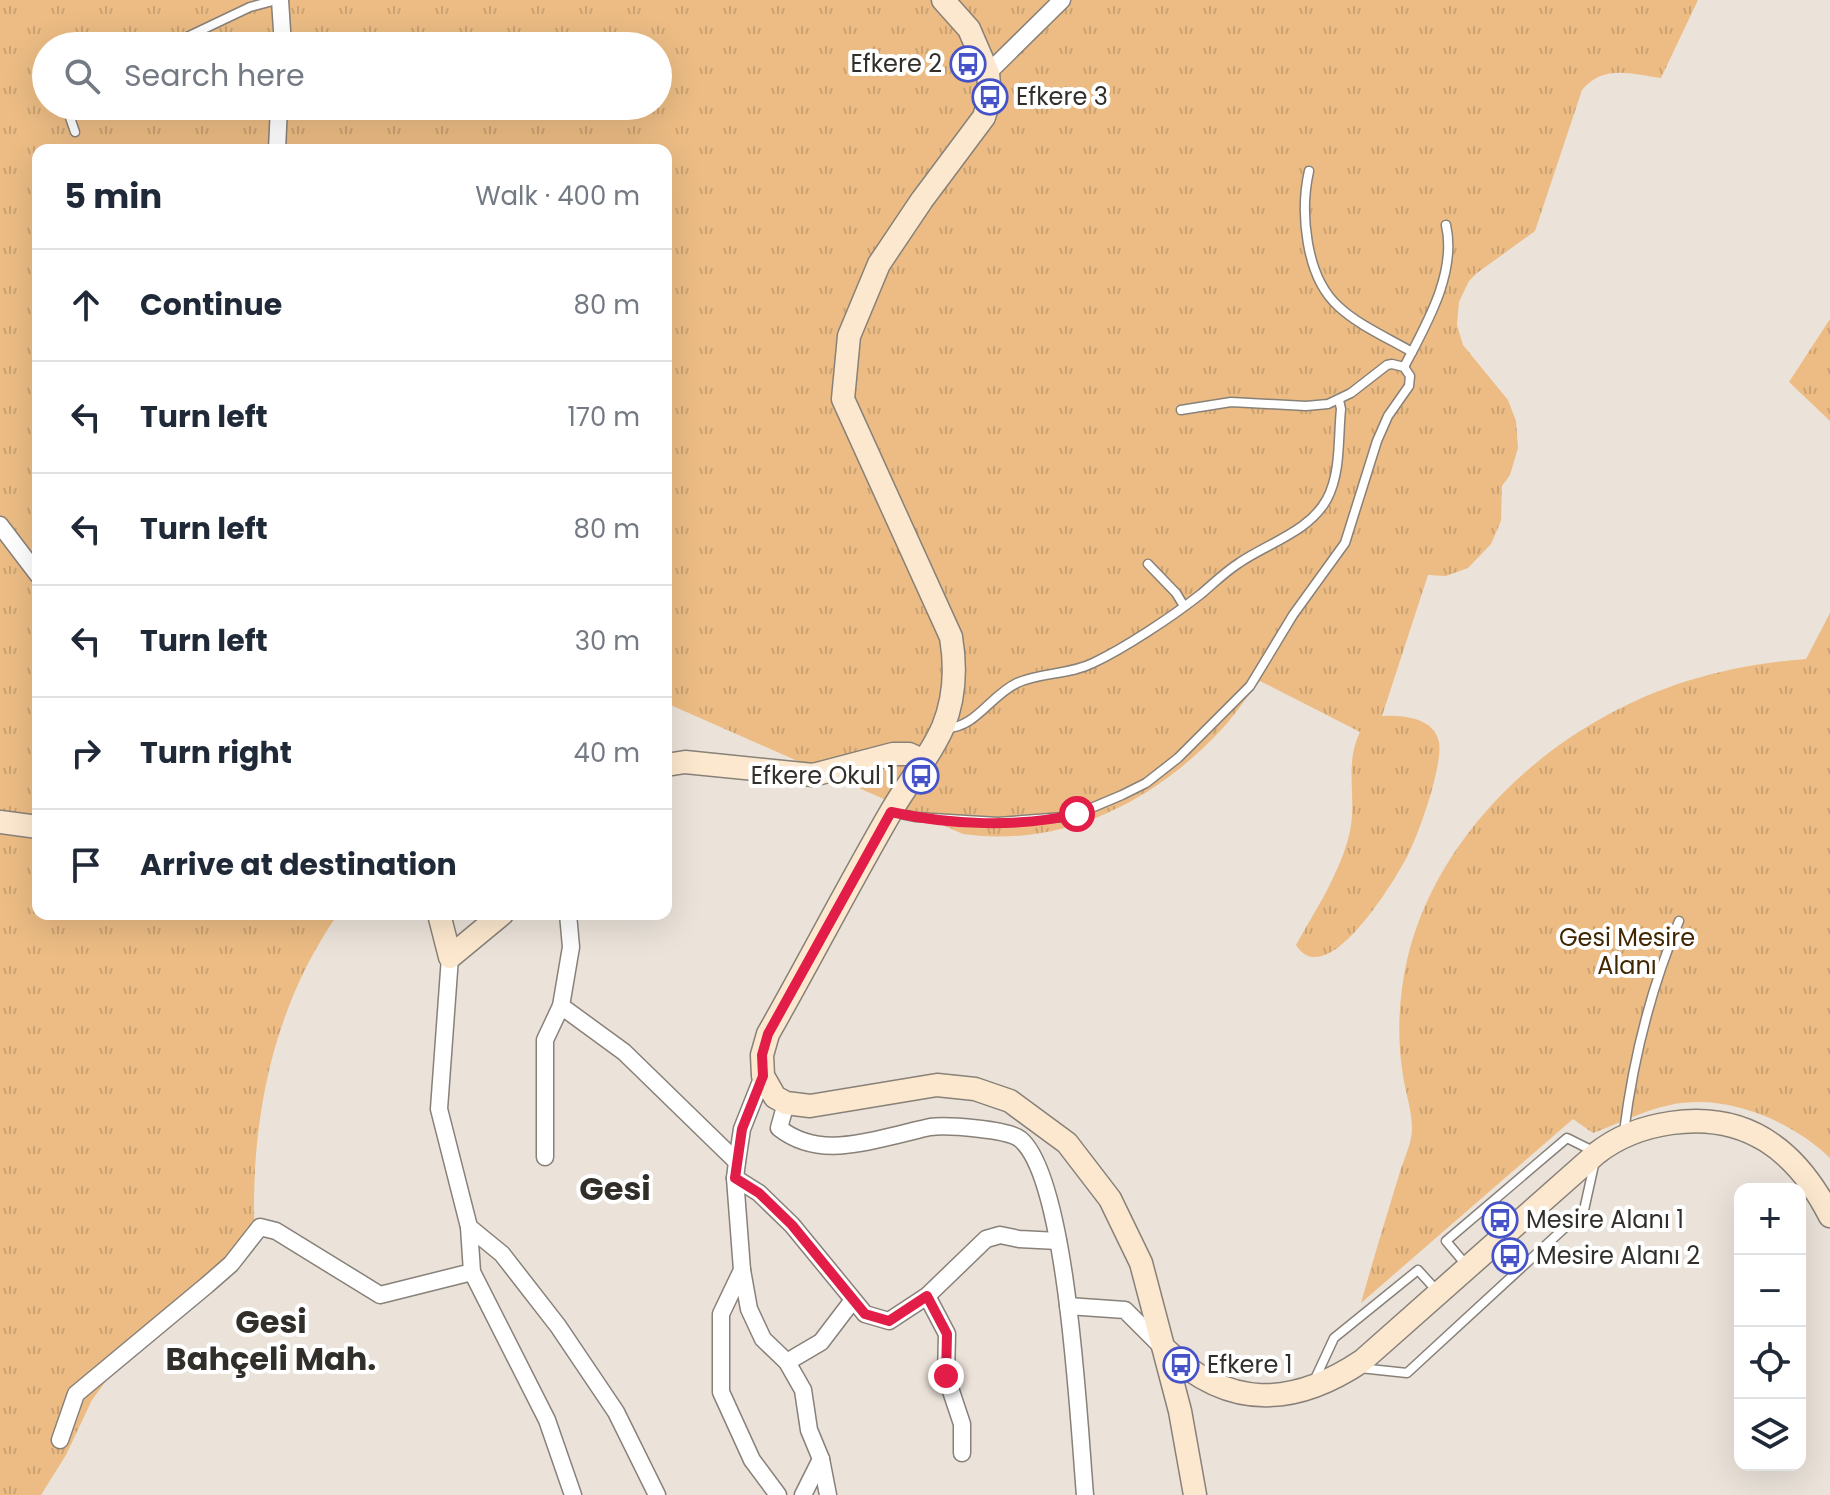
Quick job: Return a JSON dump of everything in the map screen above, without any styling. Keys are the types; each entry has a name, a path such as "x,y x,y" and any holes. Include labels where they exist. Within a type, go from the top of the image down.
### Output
{"street":[{"path":"828,1495 821,1459 809,1430 803,1390 787,1362 763,1339 749,1309 742,1270 736,1170 742,1129 763,1076 762,1055 768,1034 891,812 942,728 953,694 951,637 843,399 849,336 879,264 984,117 990,97 988,73 969,29 943,0"},
{"path":"988,73 1062,0"},
{"path":"273,1 280,32"},
{"path":"277,144 278,120"},
{"path":"0,525 32,567"},
{"path":"672,764 685,762 813,775 893,754 909,754 924,761"},
{"path":"0,822 32,826"},
{"path":"441,920 450,957 439,1109 469,1227 472,1272 547,1420 573,1495"},
{"path":"450,957 495,920"},
{"path":"545,1157 545,1040 561,1006 571,947 569,920"},
{"path":"561,1006 624,1052 792,1225 865,1314 889,1321 927,1296 986,1239 1000,1235 1058,1241"},
{"path":"763,1076 775,1097 786,1103 810,1106 937,1085 975,1089 1010,1101 1067,1143 1110,1199 1141,1263 1180,1411 1195,1495"},
{"path":"786,1103 779,1128 792,1139 810,1146 856,1145 932,1127 981,1128 1019,1138 1034,1158 1058,1241 1068,1306 1085,1495"},
{"path":"1068,1306 1125,1310 1181,1365 1218,1387 1259,1396 1296,1393 1331,1381 1353,1367 1597,1153 1646,1127 1693,1120 1725,1123 1756,1134 1783,1152 1814,1185 1830,1216"},
{"path":"60,1440 76,1394 219,1275 260,1227 276,1231 380,1295 472,1272"},
{"path":"469,1227 502,1254 558,1326 616,1412 657,1495"},
{"path":"742,1270 721,1314 721,1392 752,1460 778,1495"},
{"path":"927,1296 947,1334 946,1376 962,1424 962,1453"},
{"path":"787,1362 821,1342 853,1300"},
{"path":"803,1495 821,1459"}],"lane":[{"path":"197,32 250,7 273,1"},
{"path":"71,120 75,132"},
{"path":"1309,171 1304,200 1304,227 1312,260 1327,294 1338,307 1412,352"},
{"path":"1404,367 1437,296 1447,264 1450,245 1446,225"},
{"path":"891,812 916,817 998,822 1064,817 1146,783 1178,758 1250,686 1293,615 1345,543 1377,441 1388,416 1409,386 1410,376 1404,367 1392,364 1339,400 1306,406 1231,402 1181,410"},
{"path":"942,728 957,728 968,723 994,697 1024,680 1071,671 1096,662 1184,606 1242,560 1302,526 1323,504 1335,477 1339,400"},
{"path":"1148,564 1184,606"},
{"path":"1623,1137 1646,1021 1665,953 1679,921"},
{"path":"1353,1367 1407,1373 1584,1210 1597,1153 1567,1138 1446,1241 1468,1267"},
{"path":"1311,1388 1334,1338 1418,1270 1439,1292"}],"green space":[{"path":"0,0 1698,0 1661,78 1629,73 1609,74 1590,82 1582,90 1535,231 1477,273 1469,281 1459,302 1457,325 1463,345 1508,400 1516,421 1518,448 1510,475 1502,486 1501,521 1491,544 1468,568 1446,576 1428,575 1382,716 1416,719 1431,727 1439,742 1434,782 1418,831 1401,868 1375,907 1342,945 1325,955 1309,956 1296,945 1327,890 1346,846 1352,819 1353,756 1360,732 1260,681 1227,723 1195,755 1137,798 1071,826 1037,834 1000,837 963,834 672,706 672,144 32,144 32,920 334,920 296,990 269,1072 256,1158 255,1245 117,1366 92,1400 66,1455 41,1495 0,1495"},
{"path":"1830,319 1830,421 1789,382"},
{"name":"Gesi Mesire Alanı","path":"1830,613 1830,1158 1777,1121 1735,1106 1691,1102 1670,1105 1593,1133 1573,1119 1361,1303 1412,1134 1400,1042 1404,974 1423,911 1446,866 1475,824 1511,786 1550,752 1594,723 1639,699 1687,681 1746,667 1806,659"}],"place":[{"name":"Efkere 2","path":"968,64"},
{"name":"Efkere 3","path":"990,97"},
{"name":"Efkere Okul 1","path":"921,776"},
{"name":"Mesire Alanı 1","path":"1500,1220"},
{"name":"Mesire Alanı 2","path":"1510,1256"},
{"name":"Efkere 1","path":"1181,1365"}],"district":[{"name":"Gesi","path":"615,1189"},
{"name":"Gesi Bahçeli Mah.","path":"271,1340"}],"route":[{"path":"946,1376 947,1334 927,1296 889,1321 865,1314 792,1225 759,1193 735,1178 742,1129 763,1076 762,1055 768,1034 891,812 916,817 998,822 1024,822 1077,814"}]}
